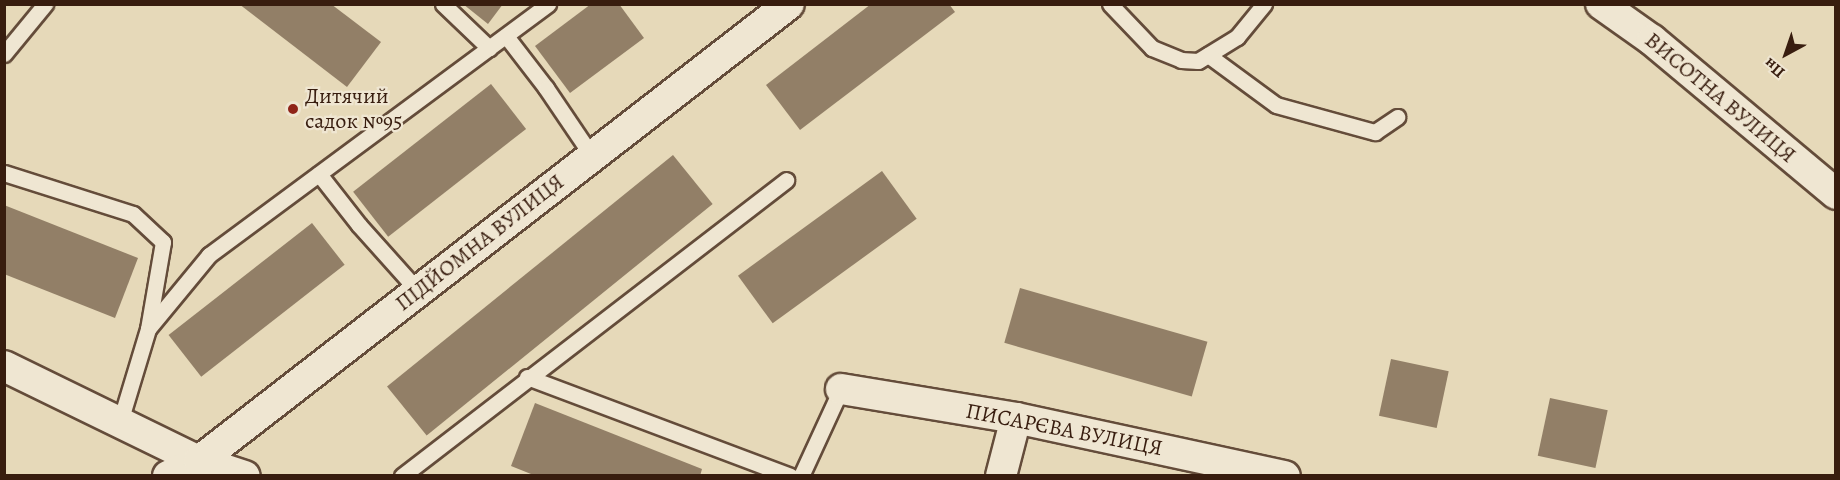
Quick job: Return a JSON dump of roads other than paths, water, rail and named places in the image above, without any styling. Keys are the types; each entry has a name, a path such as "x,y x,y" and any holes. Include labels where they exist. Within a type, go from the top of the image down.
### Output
{"street":[{"name":"ВИСОТНА ВУЛИЦЯ","path":"1601,4 1652,40 1836,194"},
{"name":"ПІДЙОМНА ВУЛИЦЯ","path":"168,476 199,460 592,156 778,8"},
{"path":"4,366 199,460 245,476"},
{"name":"ПИСАРЄВА ВУЛИЦЯ","path":"841,389 1016,418 1285,476"},
{"path":"1001,476 1016,418"}],"lane":[{"path":"4,54 45,4"},
{"path":"443,4 489,48"},
{"path":"148,329 209,255 548,4"},
{"path":"1110,4 1152,48 1181,60 1198,61 1237,37 1264,4"},
{"path":"506,36 546,88 592,156"},
{"path":"1208,55 1276,105 1375,132 1397,117"},
{"path":"4,173 133,214 163,242 148,329 120,423"},
{"path":"319,174 359,225 418,291"},
{"path":"402,476 527,376 786,180"},
{"path":"527,376 790,476"},
{"path":"801,476 841,389"}],"place":[{"name":"Дитячий садок №95","path":"293,109"}]}
